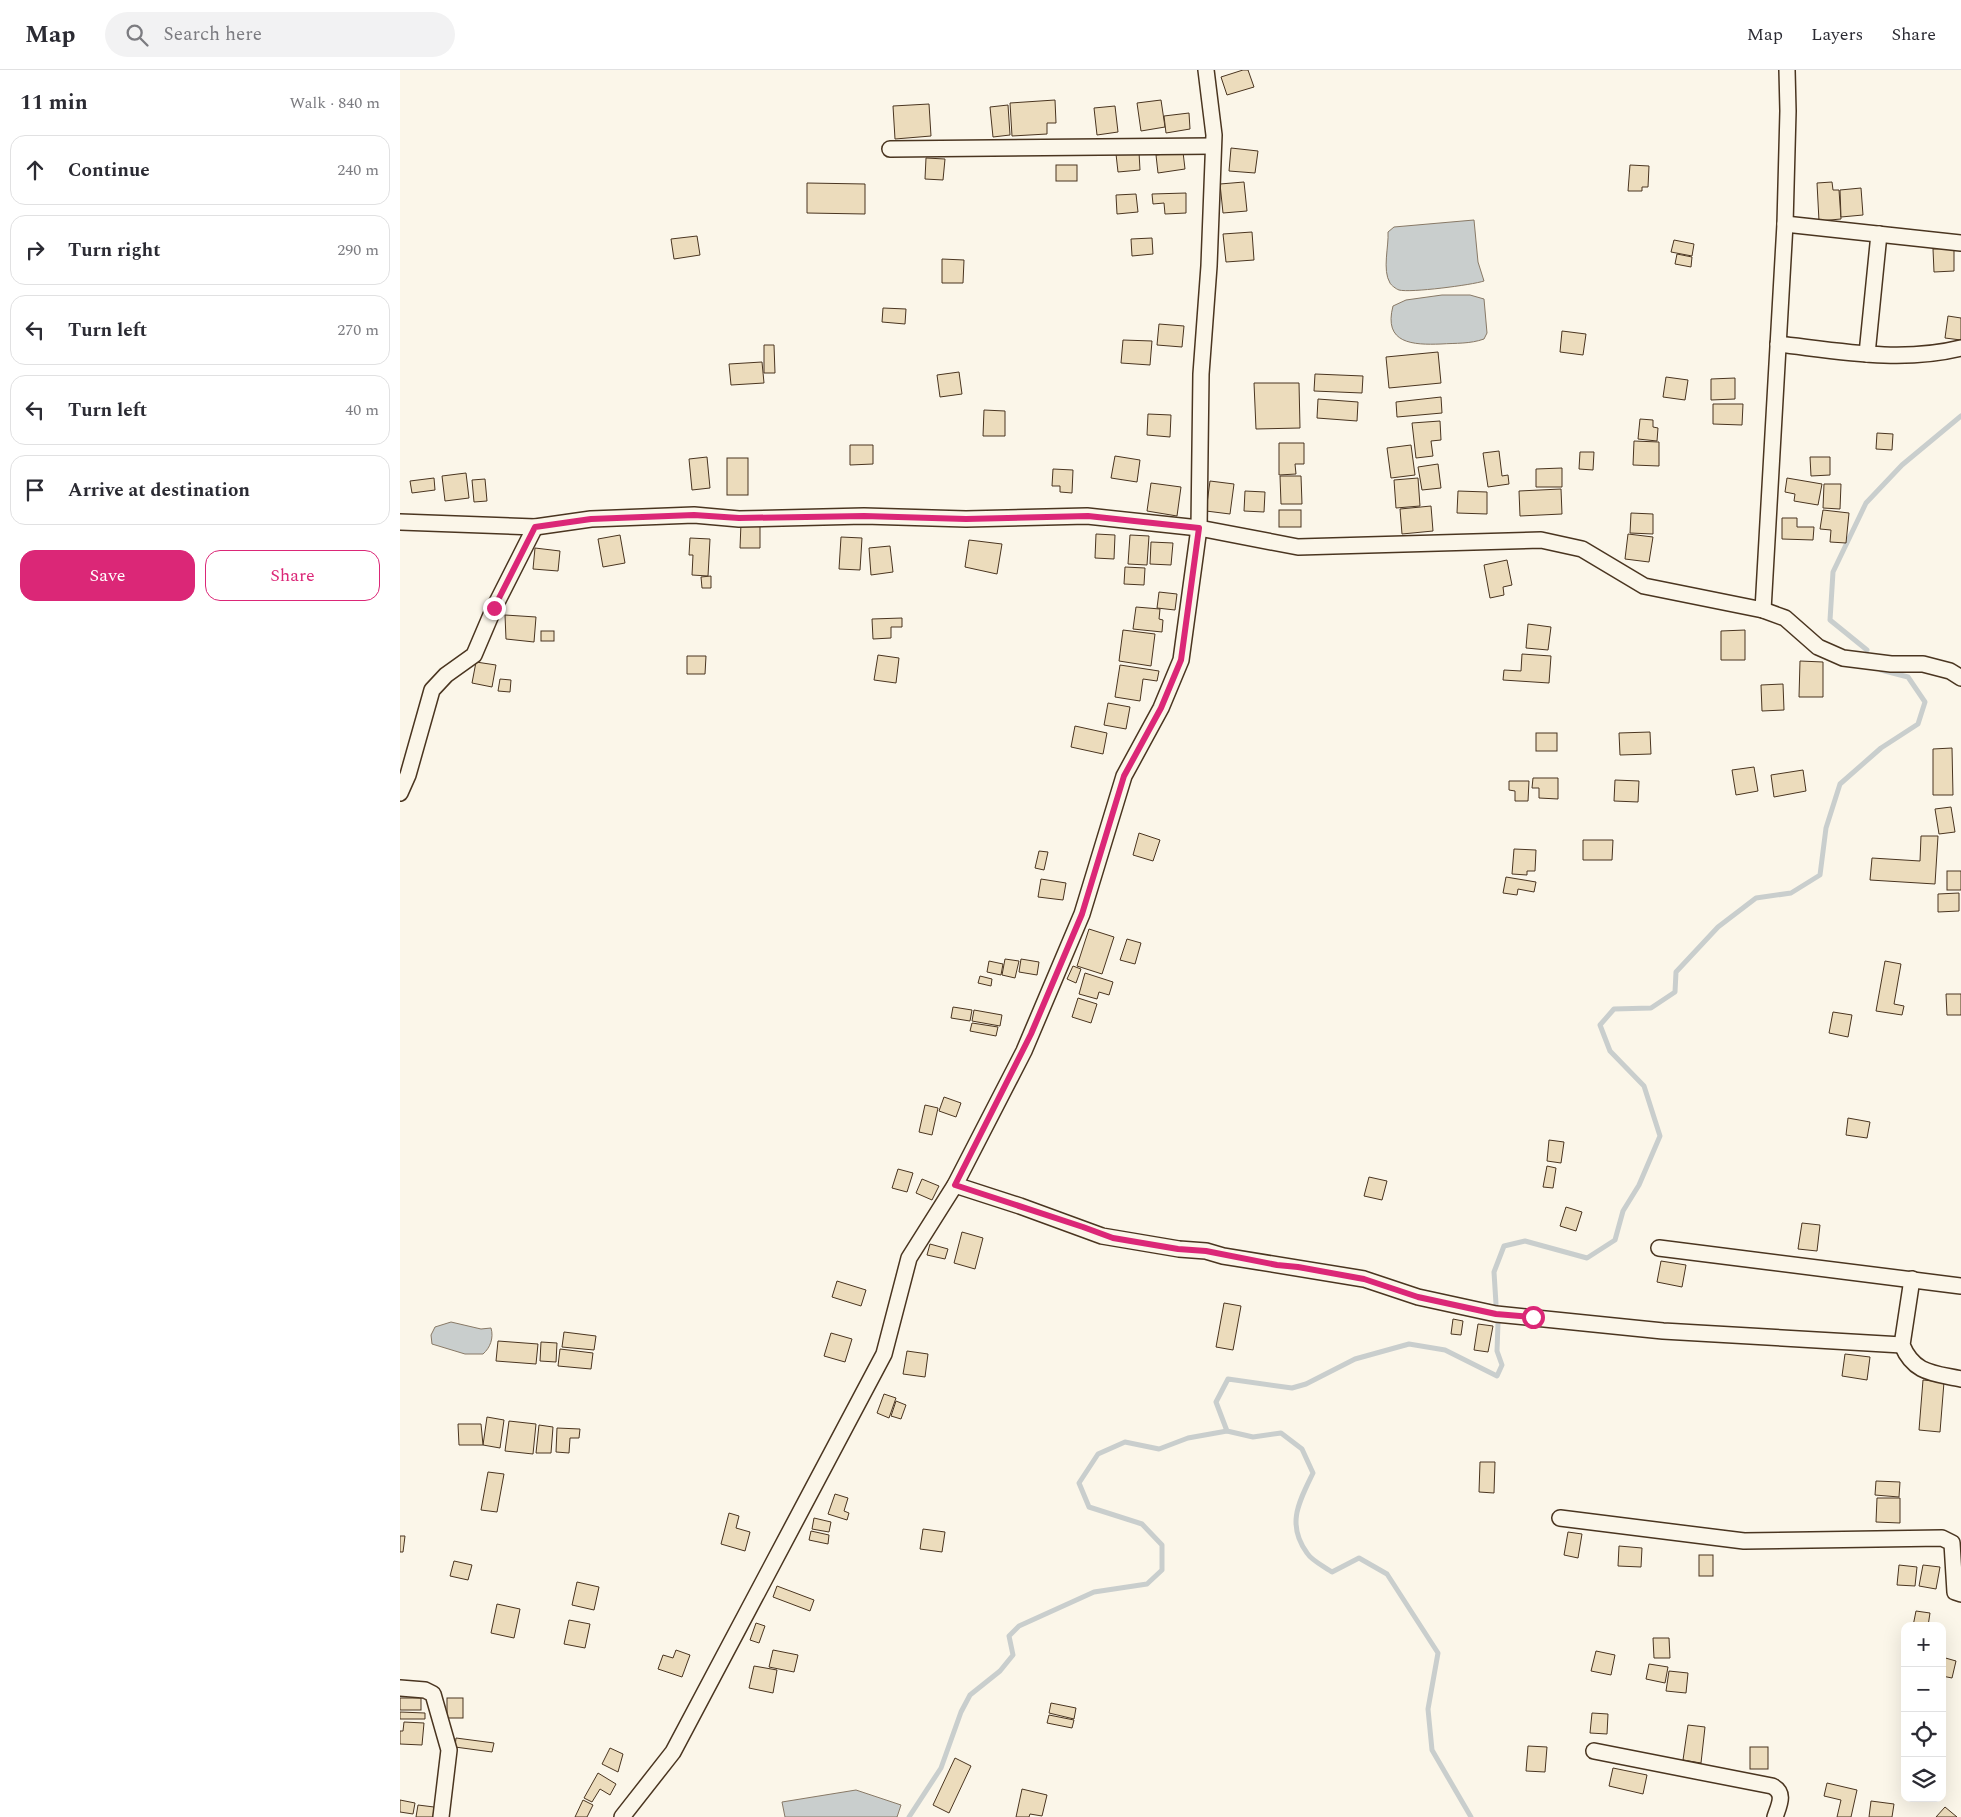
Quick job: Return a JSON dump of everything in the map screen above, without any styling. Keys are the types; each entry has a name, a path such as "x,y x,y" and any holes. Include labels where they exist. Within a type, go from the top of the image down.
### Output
{"street":[{"path":"622,1817 673,1752 884,1354 909,1258 955,1185 1028,1042 1082,914 1124,776 1161,708 1181,660 1199,528 1201,374 1209,266 1214,146 1210,88 1206,70"},
{"path":"1763,610 1785,224 1788,110 1787,70"},
{"path":"890,149 1214,146"},
{"path":"1785,224 1961,243"},
{"path":"1867,354 1879,234"},
{"path":"1778,344 1886,356 1945,352 1961,348"},
{"path":"400,522 535,527 591,519 694,515 739,518 864,516 966,519 1088,516 1199,528 1298,547 1541,540 1582,550 1644,586 1763,610 1785,618 1818,647 1843,658 1891,664 1923,664 1950,671 1961,678"},
{"path":"400,793 408,775 432,690 446,675 474,655 494,608 535,527"},
{"path":"955,1185 1083,1227 1102,1236 1178,1249 1206,1251 1223,1256 1364,1279 1418,1297 1496,1314 1663,1331 1902,1345"},
{"path":"1659,1248 1912,1278 1961,1286"},
{"path":"1912,1278 1902,1345 1913,1364 1925,1371 1961,1379"},
{"path":"1560,1518 1744,1541 1942,1538 1952,1544 1955,1592 1961,1594"},
{"path":"400,1688 425,1690 433,1694 437,1705 449,1750 442,1817"},
{"path":"1594,1750 1772,1786 1780,1791 1781,1796 1775,1817"}],"shaded area":[{"path":"1474,220 1478,262 1484,281 1405,291 1395,288 1391,284 1386,272 1386,258 1388,232 1394,227"},
{"path":"1442,295 1470,295 1484,299 1487,333 1484,339 1463,343 1420,344 1403,340 1396,335 1392,328 1391,319 1393,306 1406,300"},
{"path":"451,1322 481,1329 491,1328 492,1339 485,1352 483,1354 465,1354 432,1344 431,1335 435,1327"},
{"path":"856,1790 901,1805 897,1817 785,1817 782,1802"}],"building":[{"path":"1248,70 1254,87 1227,95 1221,77"},
{"path":"1055,100 1056,123 1047,123 1047,134 1012,136 1010,103"},
{"path":"1161,100 1165,127 1141,131 1137,103"},
{"path":"929,104 931,136 895,139 893,106"},
{"path":"1008,105 1010,135 993,137 990,107"},
{"path":"1115,106 1118,132 1097,135 1094,108"},
{"path":"1189,113 1190,129 1166,133 1164,116"},
{"path":"1231,148 1258,151 1255,173 1229,171"},
{"path":"1139,152 1140,170 1118,172 1116,154"},
{"path":"1183,152 1185,169 1158,173 1156,155"},
{"path":"926,158 945,159 943,180 925,179"},
{"path":"1056,165 1077,165 1077,181 1056,181"},
{"path":"1630,165 1649,166 1648,187 1642,187 1642,191 1628,191"},
{"path":"1244,182 1247,211 1223,213 1220,184"},
{"path":"1832,182 1833,190 1839,190 1841,219 1819,221 1817,183"},
{"path":"807,183 865,184 865,214 807,213"},
{"path":"1861,188 1863,215 1841,217 1840,190"},
{"path":"1186,193 1186,213 1165,214 1164,203 1153,204 1152,194"},
{"path":"1136,194 1138,212 1117,214 1116,195"},
{"path":"1252,232 1254,260 1226,262 1223,234"},
{"path":"697,236 700,255 674,259 671,239"},
{"path":"1152,238 1153,254 1132,256 1131,239"},
{"path":"1674,240 1694,244 1692,256 1671,252"},
{"path":"1954,248 1954,271 1934,272 1933,249"},
{"path":"1677,254 1692,257 1691,267 1675,264"},
{"path":"942,259 964,260 963,283 942,283"},
{"path":"883,308 906,309 905,324 882,322"},
{"path":"1948,316 1961,318 1961,340 1945,338"},
{"path":"1159,324 1184,326 1182,347 1157,345"},
{"path":"1562,331 1586,334 1583,355 1560,352"},
{"path":"1123,340 1152,341 1150,365 1121,363"},
{"path":"764,345 774,345 775,373 764,373"},
{"path":"1438,352 1441,383 1389,388 1386,357"},
{"path":"762,362 764,383 731,385 729,364"},
{"path":"959,372 962,394 940,397 937,375"},
{"path":"1315,374 1363,376 1362,393 1314,391"},
{"path":"1666,377 1688,380 1685,400 1663,397"},
{"path":"1735,378 1735,399 1711,400 1711,379"},
{"path":"1254,383 1299,383 1300,428 1256,429"},
{"path":"1441,397 1442,413 1397,417 1396,402"},
{"path":"1318,399 1358,402 1357,421 1317,418"},
{"path":"1713,404 1743,404 1742,425 1713,424"},
{"path":"984,410 1005,411 1005,436 983,436"},
{"path":"1148,414 1171,415 1170,437 1147,435"},
{"path":"1640,419 1653,420 1653,427 1658,428 1657,441 1638,439"},
{"path":"1440,421 1441,440 1431,441 1433,456 1416,458 1412,423"},
{"path":"1877,433 1893,434 1892,450 1876,449"},
{"path":"1634,441 1659,442 1659,466 1633,465"},
{"path":"1279,443 1304,443 1304,464 1295,464 1296,474 1279,475"},
{"path":"850,445 873,445 873,464 850,465"},
{"path":"1411,445 1415,475 1391,478 1387,448"},
{"path":"1499,451 1502,476 1508,475 1509,484 1488,487 1483,453"},
{"path":"1580,452 1594,452 1593,470 1579,469"},
{"path":"1115,456 1140,460 1137,482 1111,478"},
{"path":"707,457 710,488 692,490 689,459"},
{"path":"1810,457 1830,457 1830,475 1811,476"},
{"path":"727,458 748,458 748,495 727,495"},
{"path":"1438,464 1441,488 1422,490 1418,467"},
{"path":"1562,468 1562,487 1536,487 1536,469"},
{"path":"1053,469 1073,470 1072,493 1060,492 1060,486 1052,486"},
{"path":"466,473 469,498 445,501 442,476"},
{"path":"1280,476 1301,476 1302,504 1281,504"},
{"path":"434,478 435,490 412,493 410,481"},
{"path":"1418,478 1420,506 1396,508 1394,480"},
{"path":"1787,478 1822,484 1818,505 1794,501 1795,494 1785,492"},
{"path":"485,479 487,501 474,502 472,480"},
{"path":"1210,481 1234,484 1230,514 1206,511"},
{"path":"1151,483 1181,487 1177,516 1147,511"},
{"path":"1824,484 1841,484 1840,509 1823,508"},
{"path":"1561,489 1562,514 1520,516 1519,491"},
{"path":"1245,491 1265,492 1264,512 1244,511"},
{"path":"1458,491 1487,492 1487,514 1457,513"},
{"path":"1431,506 1433,531 1402,534 1400,509"},
{"path":"1279,510 1301,510 1301,527 1279,527"},
{"path":"1823,510 1849,513 1846,543 1830,542 1831,530 1820,529"},
{"path":"1631,513 1653,514 1653,534 1630,533"},
{"path":"1782,518 1797,518 1797,527 1814,527 1813,540 1782,539"},
{"path":"741,523 760,523 760,548 740,548"},
{"path":"1096,534 1115,535 1114,559 1095,558"},
{"path":"1628,534 1653,537 1649,562 1625,559"},
{"path":"620,535 625,563 603,567 598,539"},
{"path":"1130,535 1149,536 1147,565 1128,564"},
{"path":"841,537 862,538 860,570 839,569"},
{"path":"690,538 710,539 708,576 692,575 693,555 689,555"},
{"path":"969,540 1002,544 997,574 965,567"},
{"path":"1151,542 1173,543 1171,565 1150,564"},
{"path":"890,546 893,572 871,575 869,548"},
{"path":"535,548 560,551 558,571 533,569"},
{"path":"1507,560 1512,585 1503,587 1504,595 1490,598 1484,565"},
{"path":"1125,567 1145,568 1144,585 1124,584"},
{"path":"711,576 711,588 702,588 701,577"},
{"path":"1159,592 1177,594 1175,610 1157,608"},
{"path":"1136,607 1160,609 1159,619 1163,620 1162,632 1133,629"},
{"path":"505,615 536,617 534,642 506,639"},
{"path":"902,618 902,627 891,627 891,638 873,639 872,619"},
{"path":"1528,624 1551,627 1548,650 1526,648"},
{"path":"1123,630 1155,634 1151,666 1119,661"},
{"path":"1745,630 1745,660 1721,660 1721,631"},
{"path":"541,631 554,631 554,641 541,641"},
{"path":"1522,654 1551,656 1549,683 1503,680 1504,670 1521,671"},
{"path":"878,655 899,658 896,683 874,680"},
{"path":"687,656 706,656 705,674 687,674"},
{"path":"1800,661 1823,662 1823,697 1799,697"},
{"path":"476,662 496,665 492,687 472,683"},
{"path":"1120,665 1159,671 1157,681 1143,679 1140,701 1115,697"},
{"path":"500,679 511,680 510,692 498,691"},
{"path":"1783,684 1784,710 1762,711 1761,685"},
{"path":"1108,703 1130,707 1126,729 1104,725"},
{"path":"1075,726 1107,733 1103,754 1071,747"},
{"path":"1650,732 1651,754 1620,755 1619,733"},
{"path":"1536,733 1557,733 1557,751 1536,751"},
{"path":"1952,748 1953,795 1933,795 1933,749"},
{"path":"1754,767 1758,791 1736,795 1732,770"},
{"path":"1803,770 1806,791 1774,797 1771,775"},
{"path":"1533,778 1558,778 1558,799 1539,798 1539,788 1532,788"},
{"path":"1615,780 1639,781 1638,802 1614,801"},
{"path":"1509,781 1529,781 1528,801 1515,801 1515,791 1509,790"},
{"path":"1951,807 1955,832 1939,834 1935,809"},
{"path":"1139,833 1160,840 1153,861 1133,855"},
{"path":"1921,836 1938,836 1935,884 1870,880 1872,858 1920,861"},
{"path":"1583,840 1613,840 1612,860 1583,860"},
{"path":"1514,849 1536,850 1535,871 1527,871 1527,875 1512,874"},
{"path":"1039,851 1048,852 1044,870 1035,868"},
{"path":"1947,871 1961,871 1961,890 1947,890"},
{"path":"1506,877 1536,882 1534,892 1518,889 1517,895 1503,893"},
{"path":"1041,879 1066,883 1063,900 1038,897"},
{"path":"1959,893 1959,911 1938,912 1938,894"},
{"path":"1089,929 1114,937 1102,974 1077,966"},
{"path":"1127,939 1141,943 1135,964 1120,960"},
{"path":"1005,959 1019,961 1015,978 1002,975"},
{"path":"1021,959 1039,962 1037,975 1019,972"},
{"path":"989,961 1003,964 1001,975 987,972"},
{"path":"1885,961 1901,964 1894,1004 1904,1006 1902,1015 1876,1011"},
{"path":"1073,966 1081,969 1076,983 1067,979"},
{"path":"1085,973 1113,982 1109,995 1099,992 1097,999 1079,994"},
{"path":"980,976 992,979 991,986 978,983"},
{"path":"1946,994 1961,994 1961,1015 1947,1015"},
{"path":"1078,998 1097,1004 1091,1023 1072,1017"},
{"path":"953,1007 972,1010 970,1021 951,1018"},
{"path":"974,1010 1002,1015 1000,1026 972,1021"},
{"path":"1833,1012 1852,1015 1848,1037 1829,1033"},
{"path":"972,1023 998,1027 996,1036 970,1031"},
{"path":"944,1097 961,1103 956,1117 939,1111"},
{"path":"925,1105 938,1108 932,1135 919,1132"},
{"path":"1848,1118 1870,1122 1867,1138 1846,1135"},
{"path":"1549,1140 1564,1142 1561,1163 1547,1161"},
{"path":"1547,1166 1556,1168 1553,1188 1543,1187"},
{"path":"898,1169 913,1173 907,1192 892,1188"},
{"path":"1369,1177 1387,1181 1382,1200 1364,1196"},
{"path":"922,1179 939,1186 932,1200 916,1193"},
{"path":"1566,1207 1582,1212 1576,1231 1560,1226"},
{"path":"1802,1223 1820,1225 1817,1251 1798,1249"},
{"path":"962,1232 983,1238 975,1269 954,1263"},
{"path":"930,1244 948,1249 945,1259 927,1255"},
{"path":"1661,1261 1686,1265 1682,1287 1657,1282"},
{"path":"837,1281 866,1290 861,1306 832,1297"},
{"path":"1224,1303 1241,1306 1233,1350 1216,1347"},
{"path":"1453,1319 1463,1321 1461,1335 1451,1334"},
{"path":"1478,1324 1493,1326 1488,1352 1474,1350"},
{"path":"564,1332 596,1336 594,1350 562,1347"},
{"path":"831,1333 852,1339 845,1362 824,1356"},
{"path":"498,1341 538,1344 536,1364 496,1361"},
{"path":"541,1342 557,1343 556,1362 540,1361"},
{"path":"560,1349 593,1353 591,1369 558,1366"},
{"path":"907,1351 928,1354 925,1377 903,1374"},
{"path":"1845,1354 1870,1357 1867,1380 1842,1376"},
{"path":"1923,1380 1944,1382 1940,1432 1919,1430"},
{"path":"884,1394 896,1398 889,1418 877,1413"},
{"path":"896,1401 906,1405 901,1419 891,1416"},
{"path":"487,1417 504,1420 500,1448 483,1445"},
{"path":"509,1421 536,1424 533,1454 505,1451"},
{"path":"458,1424 481,1424 483,1445 459,1445"},
{"path":"539,1425 553,1427 551,1453 536,1453"},
{"path":"557,1428 580,1429 579,1438 570,1438 569,1453 556,1452"},
{"path":"1480,1462 1495,1462 1494,1493 1479,1492"},
{"path":"488,1472 504,1474 497,1512 481,1510"},
{"path":"1876,1481 1900,1482 1899,1497 1875,1495"},
{"path":"835,1494 848,1498 844,1511 849,1513 847,1520 828,1514"},
{"path":"1877,1498 1900,1498 1900,1523 1876,1522"},
{"path":"729,1513 739,1516 736,1528 750,1532 745,1551 721,1544"},
{"path":"814,1518 831,1522 829,1532 812,1529"},
{"path":"923,1529 945,1532 942,1552 920,1549"},
{"path":"811,1531 829,1535 828,1544 809,1540"},
{"path":"1568,1532 1582,1534 1578,1558 1564,1555"},
{"path":"400,1536 405,1536 403,1552 400,1552"},
{"path":"1619,1546 1642,1548 1641,1567 1618,1566"},
{"path":"1699,1555 1713,1555 1713,1576 1699,1576"},
{"path":"454,1561 472,1565 468,1580 450,1576"},
{"path":"1899,1565 1917,1567 1915,1586 1897,1585"},
{"path":"1923,1565 1940,1567 1936,1589 1919,1586"},
{"path":"577,1582 599,1587 594,1610 572,1605"},
{"path":"777,1586 814,1600 810,1611 773,1597"},
{"path":"497,1604 520,1609 514,1638 491,1633"},
{"path":"1916,1611 1930,1613 1929,1622 1914,1622"},
{"path":"569,1620 590,1624 585,1648 564,1644"},
{"path":"756,1623 765,1626 759,1643 750,1640"},
{"path":"1653,1638 1669,1638 1670,1658 1654,1658"},
{"path":"676,1650 690,1655 682,1677 658,1669 663,1655 673,1658"},
{"path":"773,1650 798,1655 794,1672 769,1667"},
{"path":"1596,1651 1615,1655 1611,1675 1591,1671"},
{"path":"1946,1658 1956,1661 1952,1678 1946,1677"},
{"path":"1649,1664 1668,1667 1665,1683 1646,1679"},
{"path":"754,1666 777,1670 773,1693 749,1688"},
{"path":"1669,1671 1688,1673 1686,1693 1666,1691"},
{"path":"400,1698 421,1698 421,1710 400,1710"},
{"path":"447,1698 463,1698 463,1718 447,1718"},
{"path":"1051,1703 1076,1708 1074,1719 1049,1713"},
{"path":"400,1712 425,1713 425,1719 400,1719"},
{"path":"1592,1713 1608,1714 1607,1734 1590,1733"},
{"path":"1049,1715 1074,1720 1072,1728 1047,1723"},
{"path":"404,1722 424,1723 422,1745 400,1744 400,1731 403,1731"},
{"path":"1688,1725 1705,1727 1701,1763 1683,1760"},
{"path":"456,1738 494,1743 492,1752 455,1747"},
{"path":"1528,1746 1547,1747 1545,1772 1526,1771"},
{"path":"1750,1747 1768,1747 1768,1769 1750,1769"},
{"path":"610,1748 623,1754 618,1772 602,1764"},
{"path":"955,1758 971,1766 949,1813 933,1805"},
{"path":"1613,1768 1647,1775 1643,1794 1609,1786"},
{"path":"598,1773 616,1784 610,1795 600,1789 592,1802 584,1798"},
{"path":"1827,1783 1857,1790 1851,1817 1837,1817 1841,1800 1824,1796"},
{"path":"1022,1789 1047,1795 1042,1816 1030,1814 1029,1817 1016,1817"},
{"path":"400,1800 415,1803 413,1814 400,1812"},
{"path":"583,1800 593,1805 587,1817 575,1817"},
{"path":"1871,1801 1894,1804 1892,1817 1869,1817"},
{"path":"418,1805 434,1807 433,1817 416,1817"},
{"path":"1945,1807 1957,1817 1936,1817"}],"waterway":[{"path":"1867,650 1830,620 1833,572 1866,503 1902,465 1961,416"},
{"path":"1496,1304 1494,1272 1504,1246 1525,1241 1587,1258 1615,1240 1623,1211 1639,1185 1660,1136 1644,1086 1610,1051 1600,1025 1614,1009 1651,1008 1675,992 1676,972 1718,927 1756,898 1791,893 1820,875 1826,828 1840,784 1881,748 1918,724 1925,702 1908,677 1881,670"},
{"path":"1471,1817 1432,1750 1428,1709 1438,1653 1387,1574 1359,1558 1332,1572 1309,1556 1297,1532 1296,1523 1299,1503 1313,1473 1302,1449 1281,1433 1253,1437 1227,1431 1216,1402 1228,1379 1292,1388 1306,1384 1355,1359 1409,1344 1445,1350 1497,1376 1502,1365 1497,1351 1498,1323"},
{"path":"909,1817 941,1768 961,1712 970,1695 1000,1671 1013,1655 1009,1636 1019,1626 1094,1592 1147,1584 1162,1570 1162,1545 1142,1524 1089,1507 1079,1483 1098,1454 1125,1442 1159,1449 1188,1438 1227,1431"}],"route":[{"path":"494,608 535,527 591,519 694,515 739,518 864,516 966,519 1088,516 1199,528 1181,660 1161,708 1124,776 1082,914 1024,1051 955,1185 1083,1227 1102,1236 1136,1240 1178,1249 1206,1251 1223,1256 1364,1279 1418,1297 1496,1314 1533,1317"}]}
